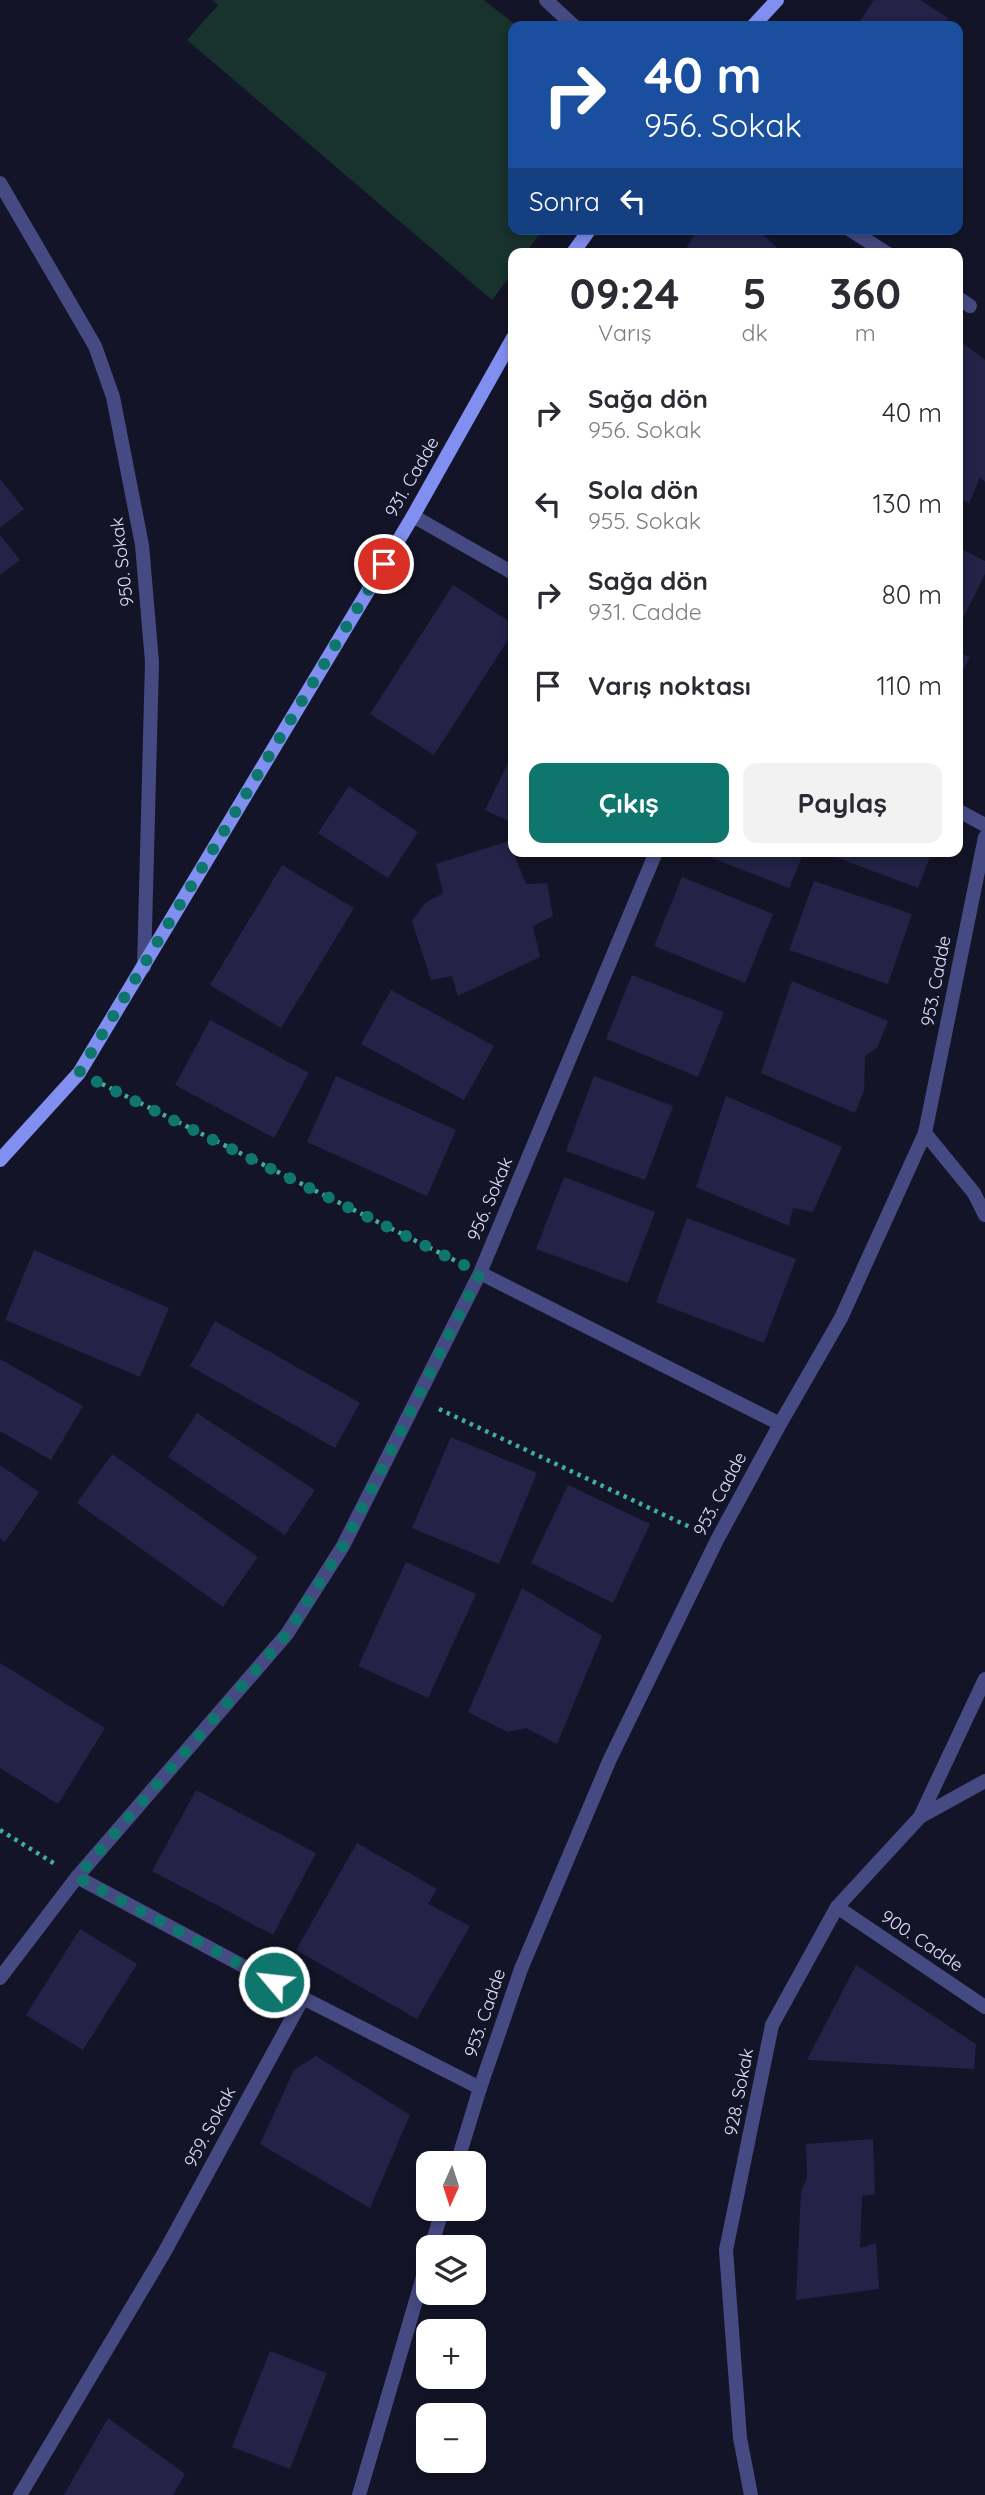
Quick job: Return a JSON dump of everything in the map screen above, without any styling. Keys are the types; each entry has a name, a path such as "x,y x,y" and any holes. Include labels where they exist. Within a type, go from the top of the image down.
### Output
{"main road":[{"path":"758,21 777,0"},
{"name":"931. Cadde","path":"0,1160 79,1073 412,516 508,347"}],"street":[{"path":"546,0 569,21"},
{"name":"950. Sokak","path":"0,183 95,346 113,397 142,545 152,662 144,967"},
{"path":"858,235 879,248"},
{"path":"963,301 971,306"},
{"path":"412,516 508,570"},
{"path":"963,813 985,825"},
{"name":"953. Cadde","path":"461,2151 521,1969 610,1759 717,1540 841,1318 925,1133 985,837"},
{"name":"956. Sokak","path":"0,1978 77,1877 287,1634 343,1546 480,1273 654,857"},
{"path":"925,1133 974,1193 985,1215"},
{"path":"480,1273 780,1424"},
{"path":"920,1817 985,1679"},
{"name":"928. Sokak","path":"751,2495 740,2438 726,2250 772,2025 837,1907 920,1817 985,1781"},
{"path":"77,1877 303,1998 480,2088"},
{"name":"900. Cadde","path":"837,1907 985,2007"},
{"name":"959. Sokak","path":"20,2495 164,2253 303,1998"},
{"path":"359,2495 416,2300"}],"path":[{"path":"79,1073 480,1273"},
{"path":"418,1400 717,1540"},
{"path":"0,1830 77,1877"}],"green space":[{"path":"212,0 484,0 511,21 508,21 508,235 539,235 529,248 508,248 508,279 492,300 187,40 218,5"}],"building":[{"path":"874,0 920,0 948,18 946,21 860,21"},
{"path":"694,235 763,235 778,248 687,248"},
{"path":"963,344 985,360 985,482 980,477 969,504 963,500"},
{"path":"0,479 24,509 0,528"},
{"path":"0,535 20,560 0,575"},
{"path":"963,550 985,561 985,574 963,618"},
{"path":"453,585 508,621 508,640 434,755 370,714"},
{"path":"963,654 970,657 963,670"},
{"path":"508,763 508,821 485,810"},
{"path":"349,786 418,832 388,878 318,833"},
{"path":"508,841 508,857 515,857 526,884 547,883 553,916 533,926 540,957 458,996 452,976 431,980 412,921 425,903 443,893 436,864"},
{"path":"709,857 802,857 789,888"},
{"path":"835,857 930,857 918,888"},
{"path":"282,865 354,908 281,1028 210,985"},
{"path":"682,877 773,914 745,983 654,946"},
{"path":"814,881 912,914 888,984 789,950"},
{"path":"632,975 724,1012 698,1077 606,1039"},
{"path":"792,981 888,1021 877,1048 865,1056 864,1091 855,1113 761,1073"},
{"path":"391,990 494,1046 464,1100 361,1044"},
{"path":"210,1020 309,1073 274,1138 175,1085"},
{"path":"336,1076 456,1130 427,1196 307,1142"},
{"path":"594,1076 673,1106 645,1180 566,1151"},
{"path":"726,1096 842,1147 813,1212 793,1208 789,1226 696,1187"},
{"path":"564,1177 655,1212 628,1283 536,1249"},
{"path":"687,1218 796,1259 764,1343 656,1302"},
{"path":"34,1250 169,1308 140,1377 5,1320"},
{"path":"215,1321 360,1403 335,1448 190,1366"},
{"path":"0,1359 83,1406 51,1460 0,1431"},
{"path":"197,1413 315,1490 285,1535 168,1457"},
{"path":"451,1437 537,1473 499,1564 412,1528"},
{"path":"112,1454 258,1557 223,1607 77,1503"},
{"path":"0,1465 39,1492 5,1542 0,1538"},
{"path":"568,1485 650,1524 613,1603 531,1563"},
{"path":"406,1562 476,1594 428,1698 358,1666"},
{"path":"522,1588 602,1636 557,1744 526,1728 508,1732 468,1712"},
{"path":"0,1663 105,1728 58,1804 0,1768"},
{"path":"196,1790 316,1853 273,1935 152,1871"},
{"path":"357,1843 437,1889 428,1904 470,1926 417,2019 296,1950"},
{"path":"80,1929 137,1964 83,2050 26,2015"},
{"path":"856,1965 976,2044 974,2069 807,2060"},
{"path":"316,2056 410,2115 370,2208 260,2144 294,2070"},
{"path":"873,2139 875,2194 862,2196 860,2248 876,2243 879,2289 796,2300 801,2192 807,2177 806,2144"},
{"path":"270,2351 327,2373 290,2469 232,2447"},
{"path":"108,2418 185,2474 173,2495 64,2495"}],"route":[{"path":"274,1982 77,1877 287,1634 343,1546 480,1273 79,1073 384,564"}]}
